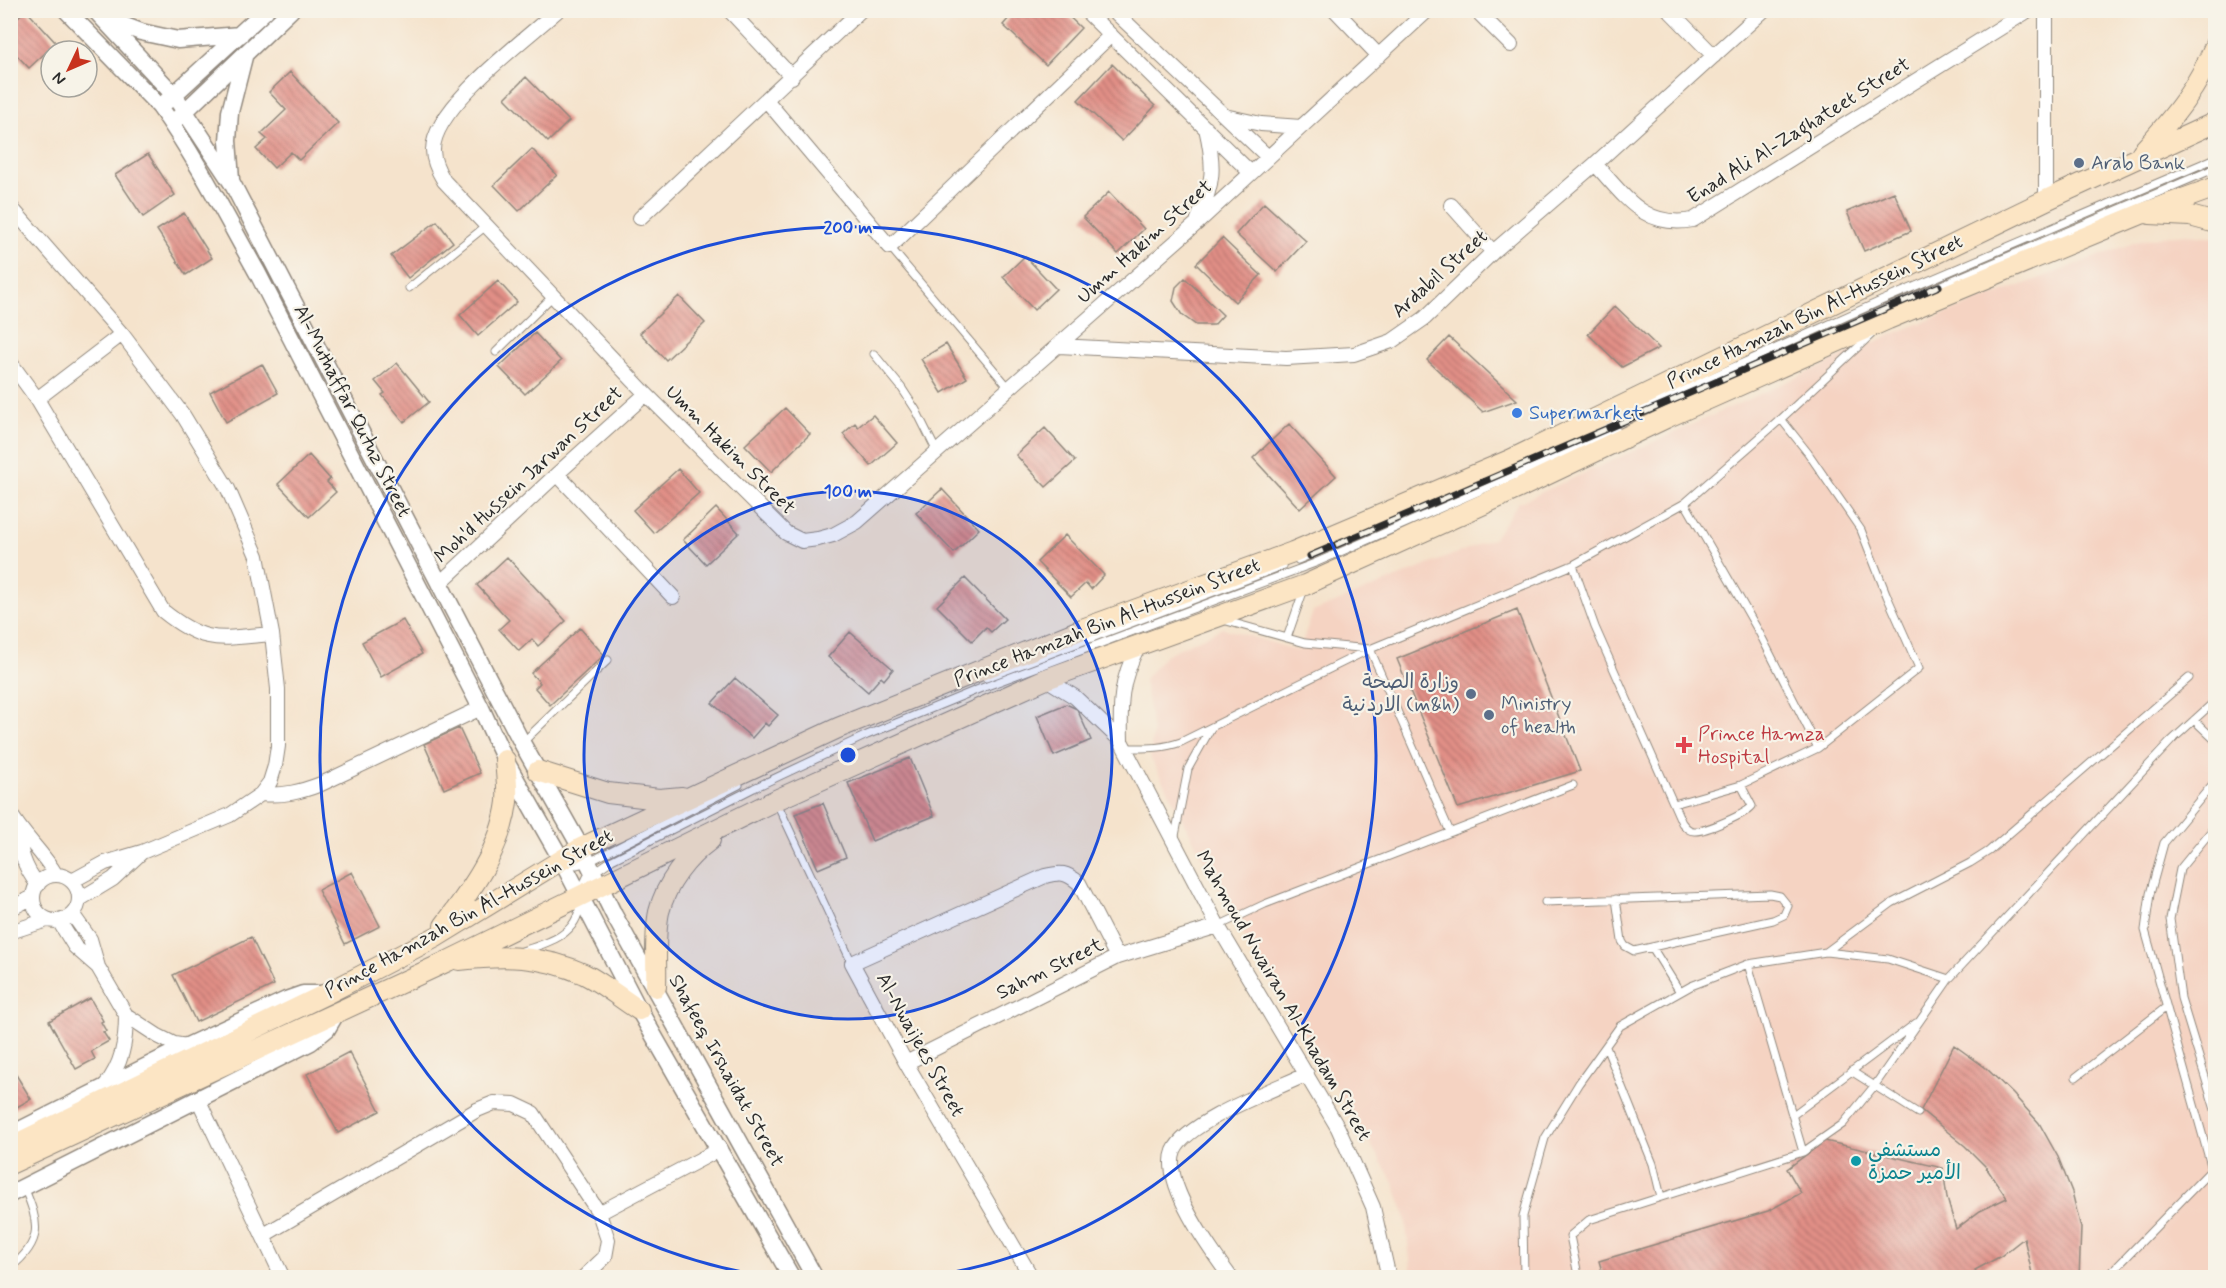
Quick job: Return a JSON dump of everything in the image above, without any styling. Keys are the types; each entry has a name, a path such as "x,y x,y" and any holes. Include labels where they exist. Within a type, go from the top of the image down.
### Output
{"main road":[{"path":"2138,157 2188,99 2204,72 2216,44"},
{"name":"Prince Hamzah Bin Al-Hussein Street","path":"10,1164 448,961 580,896 591,866 691,797 838,728 1085,628 1293,552 1510,460 2046,200 2216,122"},
{"name":"Prince Hamzah Bin Al-Hussein Street","path":"10,1147 326,994 436,937 561,859 591,866 738,819 1046,679 1305,585 1668,417 1888,319 2141,214 2216,187"},
{"path":"2141,214 2190,216 2216,223"},
{"path":"436,937 468,896 493,850 507,801 505,760"},
{"path":"538,771 608,793 659,798 691,797"},
{"path":"656,987 659,912 665,897 682,866 698,848 738,819"},
{"path":"448,961 502,956 540,959 586,975 639,1010"}],"street":[{"name":"Al-Muthaffar Qutuz Street","path":"66,10 160,107 171,123 257,273 481,708 505,760 580,896"},
{"path":"160,107 266,10"},
{"path":"171,123 291,10"},
{"name":"Umm Hakim Street","path":"558,10 463,94 449,110 437,132 433,150 436,167 444,181 646,394 786,533 802,541 833,535 857,522 1196,224 1428,10"},
{"path":"729,10 792,77"},
{"path":"640,218 767,101 861,10"},
{"path":"1085,10 1251,173"},
{"path":"1113,10 1268,157"},
{"path":"1335,10 1379,56"},
{"path":"1476,10 1511,45"},
{"path":"1669,10 1714,56"},
{"name":"Ardabil Street","path":"1059,346 1286,358 1354,354 1392,341 1425,318 1493,252 1764,10"},
{"name":"Enad Ali Al-Zaghateet Street","path":"1594,164 1640,212 1663,221 1676,223 1693,220 2029,10"},
{"path":"2046,10 2046,200"},
{"name":"Al-Muthaffar Qutuz Street","path":"98,13 174,95 232,183 522,743 591,866"},
{"path":"98,13 141,32 178,40 240,34"},
{"path":"767,101 891,247 1111,35"},
{"path":"232,183 228,141 230,112 245,54"},
{"path":"1227,117 1268,125 1301,127"},
{"path":"1196,224 1208,196 1212,178 1212,153 1206,128"},
{"path":"1451,204 1493,252"},
{"path":"10,206 122,334 183,415 228,489 257,556 272,634 278,689 278,746 275,766 270,782 261,794 230,815 142,852 105,863 72,880"},
{"path":"37,399 122,334"},
{"path":"10,362 37,399 163,611 195,634 216,639 272,634"},
{"name":"Moh'd Hussein Jarwan Street","path":"439,584 646,394"},
{"path":"557,474 673,597"},
{"name":"Mahmoud Nwairan Al-Khadam Street","path":"1123,745 1122,687 1127,668 1138,646"},
{"name":"Mahmoud Nwairan Al-Khadam Street","path":"1046,679 1076,697 1123,745 1218,926 1338,1128 1362,1177 1373,1207 1381,1234 1389,1278"},
{"path":"261,794 279,796 297,793 321,784 481,708"},
{"path":"10,813 20,829 40,850 56,875"},
{"path":"20,829 19,844 22,859 35,891 37,910 53,921 75,947 98,967"},
{"path":"80,899 113,879 142,852"},
{"name":"Shafeeq Irshaidat Street","path":"591,866 614,915 656,987 815,1278"},
{"name":"Al-Nwaijees Street","path":"1032,1278 906,1063 852,963 1046,876 1061,872 1079,883 1117,957"},
{"path":"10,909 35,891 46,877 56,875 72,880 79,892 80,899 73,915 10,932"},
{"path":"580,896 639,1010 792,1278"},
{"path":"73,915 90,939 98,967 126,1016 174,1044 187,1046"},
{"name":"Sahm Street","path":"906,1063 1117,957 1218,926"},
{"path":"10,1135 187,1046 295,996 313,993 326,994"},
{"path":"17,1190 311,1042 327,1029 337,1012"},
{"path":"104,1088 123,1055 126,1016"},
{"path":"1231,1278 1178,1192 1172,1164 1174,1152 1189,1132 1307,1074"},
{"path":"198,1099 283,1278"},
{"path":"264,1235 477,1110 494,1103 514,1104 533,1113 598,1213 608,1240 605,1257 583,1278"},
{"path":"598,1213 720,1149"}],"lane":[{"path":"1586,434 1851,314 2216,158"},
{"path":"1686,399 1873,314 2216,168"},
{"path":"409,288 486,226"},
{"path":"891,247 1010,388"},
{"path":"496,352 553,296"},
{"path":"1123,745 1165,747 1210,728 1370,649 1573,565 1685,503 1781,419 1888,319"},
{"path":"874,354 902,387 937,452"},
{"path":"1674,804 1741,785 1818,748 1919,668 1861,530 1808,453 1781,419"},
{"path":"591,866 612,860 753,788 867,735 979,689 1315,563 1621,429"},
{"path":"772,768 903,709 1310,556 1544,453"},
{"path":"1685,503 1759,632 1818,748"},
{"path":"1573,565 1595,627 1682,823 1691,831 1701,831 1748,811 1752,806 1741,785"},
{"path":"1287,638 1305,585"},
{"path":"1214,617 1305,643 1370,649"},
{"path":"1370,649 1450,832"},
{"path":"522,743 608,660"},
{"path":"1826,952 1892,903 1989,851 2189,678"},
{"path":"1578,1275 1570,1236 1589,1220 1803,1152 1843,1124 1875,1085 1949,979 2194,720 2216,700"},
{"path":"2194,720 2216,741"},
{"path":"1174,843 1188,769 1210,728"},
{"path":"2216,780 2164,843 2150,894 2145,930 2212,1169 2216,1202"},
{"path":"591,866 743,782"},
{"path":"1218,926 1265,904 1573,785"},
{"path":"776,800 852,963"},
{"path":"2216,825 2180,869 2170,919 2181,998 2216,1113"},
{"path":"1545,902 1616,899 1770,894 1780,896 1788,906 1784,915 1773,920 1634,951 1624,946 1622,941 1616,899"},
{"path":"502,956 544,944 565,933 578,918 580,896"},
{"path":"1652,947 1680,992"},
{"path":"1524,1278 1523,1216 1545,1138 1579,1083 1620,1026 1680,992 1748,964 1826,952 1888,958 1949,979"},
{"path":"1748,964 1803,1152"},
{"path":"2076,1077 2165,1008"},
{"path":"1793,1115 1920,1020"},
{"path":"1606,1047 1653,1164 1661,1197"},
{"path":"1851,1071 1918,1113"},
{"path":"2109,1278 2111,1273 2212,1169"},
{"path":"10,1268 25,1256 36,1234 34,1210 17,1190"}],"shaded area":[{"name":"Prince Hamza Hospital","path":"2189,234 2215,237 2215,1277 1412,1277 1405,1216 1394,1183 1244,936 1150,757 1153,732 1144,680 1165,655 1223,628 1299,651 1313,612 1494,538 1518,503 1900,331 2136,242 2163,236"}],"building":[{"path":"26,10 52,39 39,39 39,59 29,68 10,48 10,24"},
{"path":"1016,10 1062,10 1081,28 1046,65 1003,25"},
{"path":"1112,64 1155,106 1122,141 1078,100"},
{"path":"290,72 338,123 299,160 291,152 274,168 256,149 267,139 261,134 286,110 269,92"},
{"path":"526,77 569,121 548,142 505,98"},
{"path":"532,149 557,175 519,211 494,185"},
{"path":"148,154 175,195 143,217 115,175"},
{"path":"1109,192 1144,229 1118,254 1083,217"},
{"path":"1894,192 1911,231 1864,251 1847,212"},
{"path":"1264,203 1306,241 1277,272 1236,234"},
{"path":"184,213 212,258 186,275 157,230"},
{"path":"437,221 453,242 408,278 391,256"},
{"path":"1222,238 1261,275 1235,302 1196,264"},
{"path":"1025,256 1056,289 1034,310 1003,277"},
{"path":"1185,278 1223,315 1214,325 1196,325 1182,315 1173,301 1176,287"},
{"path":"498,281 517,302 478,336 460,315"},
{"path":"679,296 705,323 666,360 640,333"},
{"path":"1615,306 1659,348 1622,367 1588,334"},
{"path":"535,333 561,361 525,394 499,367"},
{"path":"1449,337 1517,400 1483,412 1427,360"},
{"path":"946,344 967,378 942,393 921,359"},
{"path":"397,363 429,402 404,422 382,395 385,393 375,381"},
{"path":"262,364 278,393 226,422 210,392"},
{"path":"785,408 810,434 771,472 745,445"},
{"path":"873,415 897,443 871,466 843,434 855,423 858,427"},
{"path":"1289,424 1336,476 1300,509 1253,458"},
{"path":"1045,428 1075,461 1046,487 1016,455"},
{"path":"309,455 330,479 327,482 336,492 309,517 278,484"},
{"path":"678,469 699,493 654,533 633,510"},
{"path":"942,489 979,529 954,553 916,513"},
{"path":"716,508 739,533 706,564 683,540"},
{"path":"1065,535 1104,575 1091,589 1086,583 1071,597 1037,562"},
{"path":"507,557 566,621 538,646 532,639 519,651 499,629 509,620 477,585"},
{"path":"965,578 1005,619 991,632 986,627 972,641 937,606"},
{"name":"Ministry of health","path":"1517,610 1580,771 1458,808 1397,659"},
{"path":"403,620 422,654 381,677 362,642"},
{"path":"580,628 604,655 550,705 535,688 540,683 531,673"},
{"path":"850,632 893,669 884,680 881,677 868,692 828,657"},
{"path":"735,678 778,715 768,726 765,723 752,738 712,703"},
{"path":"1066,704 1077,709 1091,740 1054,756 1037,716"},
{"path":"459,728 480,773 444,789 424,744"},
{"path":"910,758 934,816 872,841 848,783"},
{"path":"823,803 846,857 818,869 795,814"},
{"path":"352,872 380,926 345,944 318,890"},
{"path":"251,937 274,985 196,1022 173,975"},
{"path":"90,998 103,1021 101,1022 106,1031 103,1032 109,1041 91,1051 95,1059 76,1069 49,1021"},
{"name":"مستشفى الأمير حمزة","path":"1954,1045 1986,1068 2013,1094 2039,1123 2058,1157 2072,1192 2081,1228 2079,1278 2033,1278 2024,1238 2001,1256 1975,1270 1981,1278 1604,1278 1599,1261 1768,1211 1801,1193 1787,1169 1825,1141 1943,1168 1947,1198 1956,1229 1980,1211 2007,1198 1985,1166 1965,1146 1921,1110"},
{"path":"349,1052 380,1111 338,1133 307,1074"},
{"path":"10,1065 31,1099 10,1111"}],"railway":[{"path":"1310,556 1939,286"}],"place":[{"name":"Arab Bank","path":"2079,163"},
{"name":"Supermarket","path":"1517,413"},
{"name":"وزارة الصحة الاردنية (m&h)","path":"1471,694"},
{"name":"Ministry of health","path":"1489,715"},
{"name":"Prince Hamza Hospital","path":"1684,745"},
{"name":"مستشفى الأمير حمزة","path":"1856,1161"}]}
